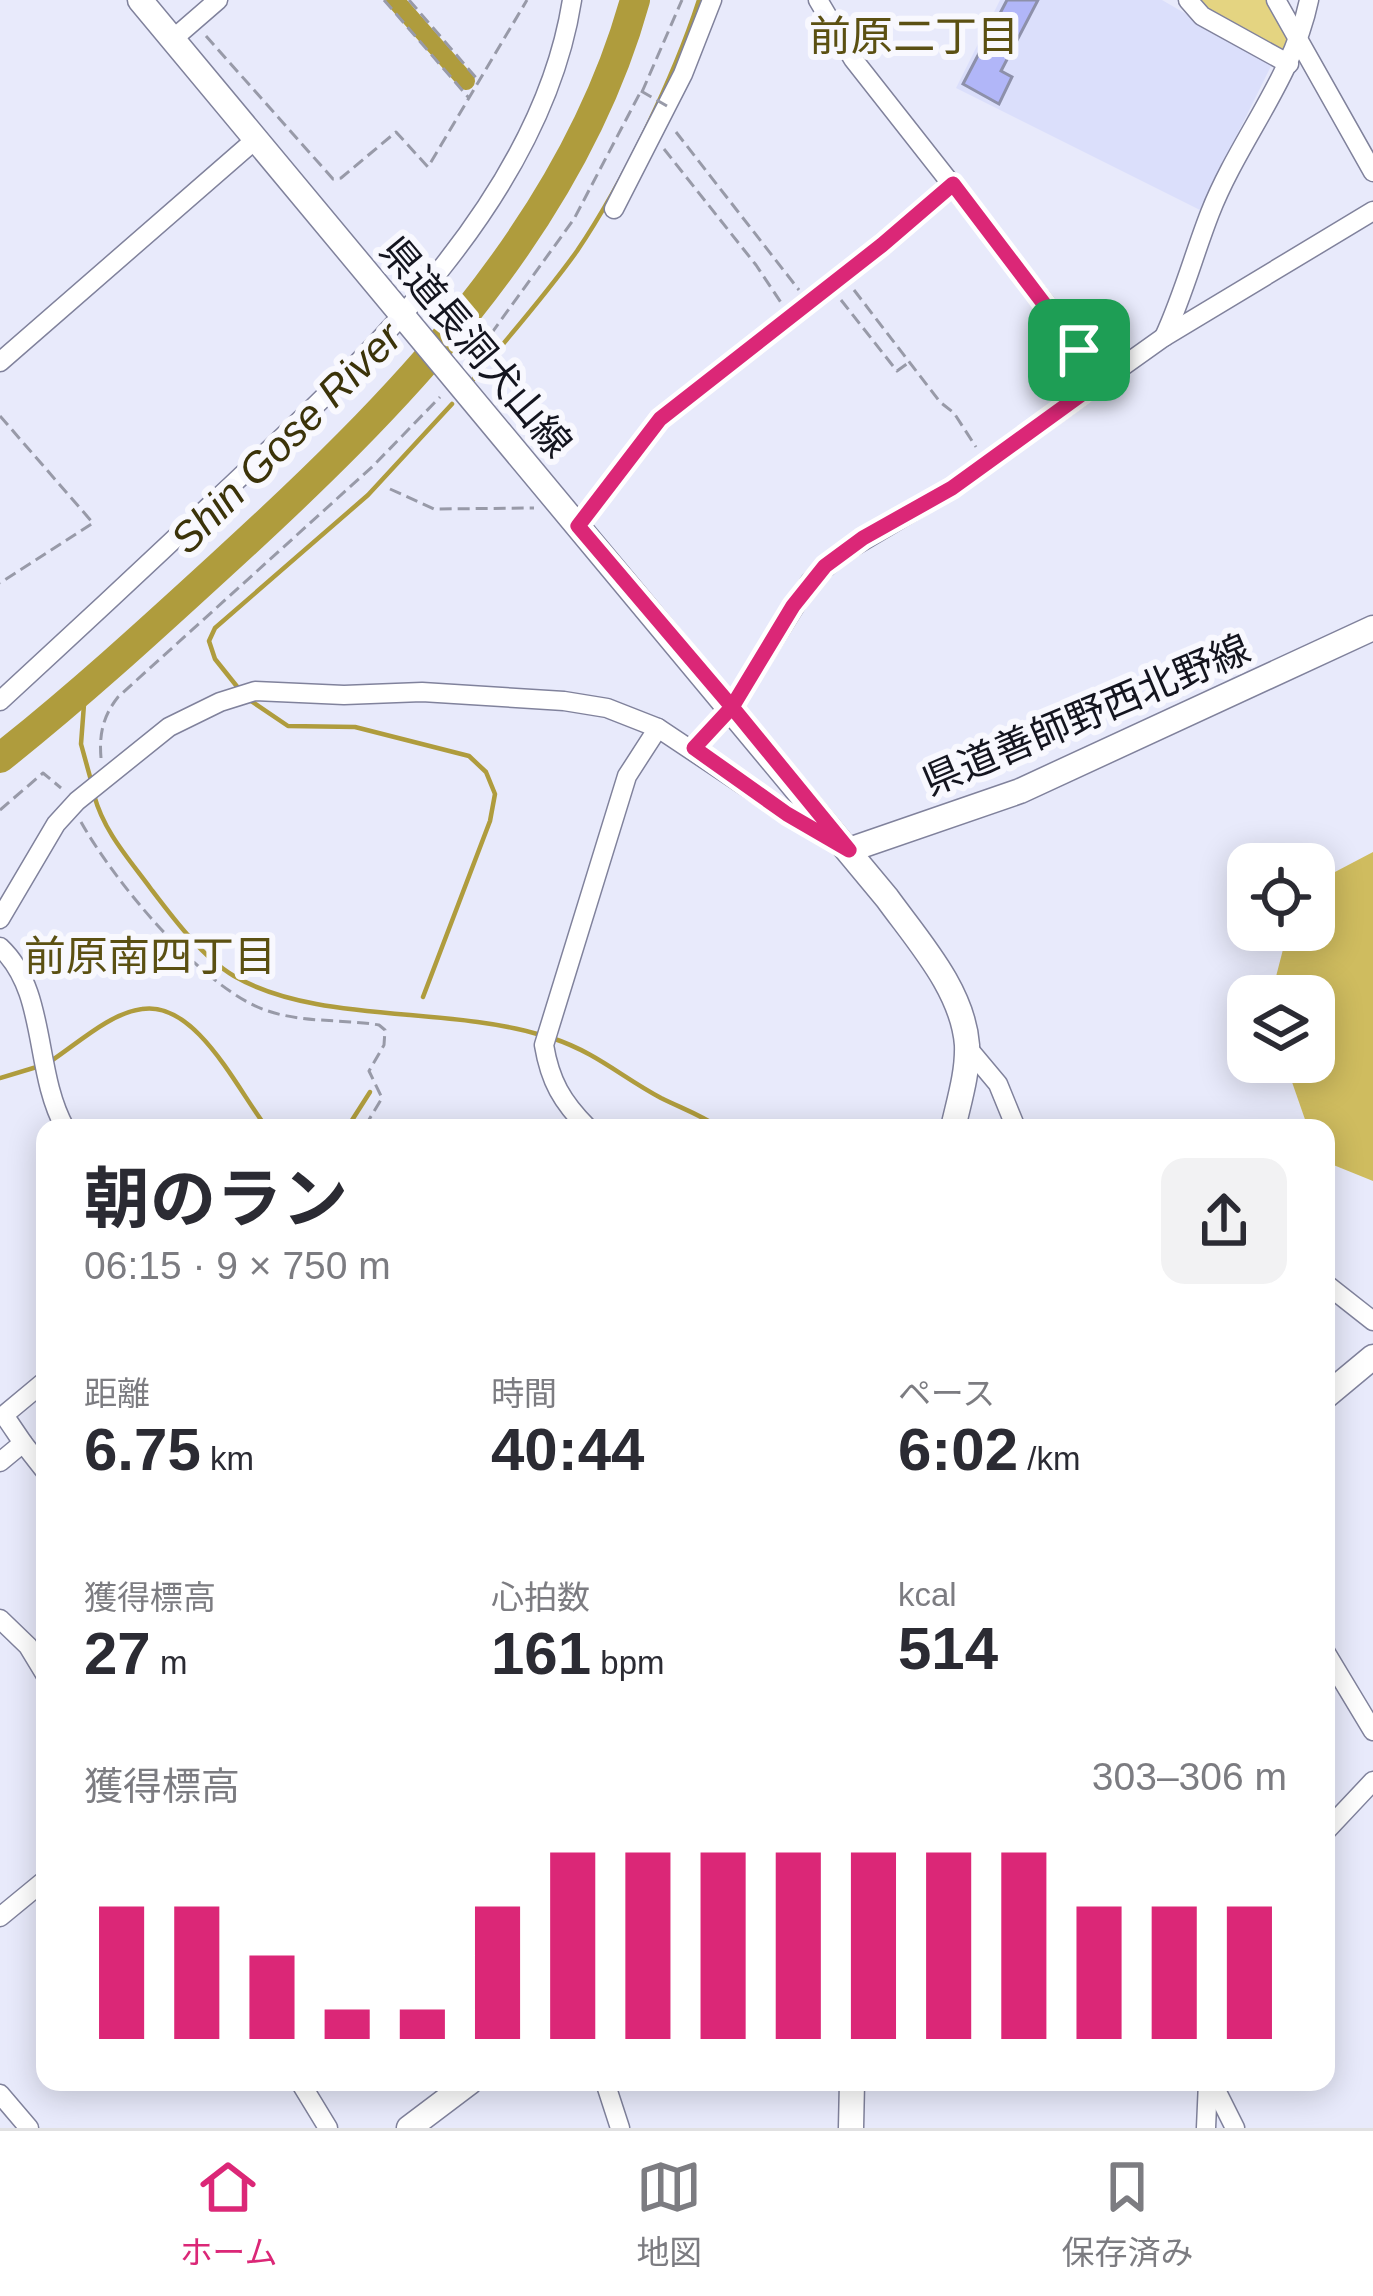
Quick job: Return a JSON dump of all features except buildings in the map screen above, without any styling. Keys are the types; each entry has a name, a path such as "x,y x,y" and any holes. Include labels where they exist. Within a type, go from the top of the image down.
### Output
{"main road":[{"name":"県道長洞犬山線","path":"140,0 849,850"},
{"name":"県道善師野西北野線","path":"849,850 1041,782 1373,628"},
{"path":"849,850 940,973 956,1004 967,1047 955,1119"},
{"path":"1335,1389 1373,1357"},
{"path":"409,2128 458,2091"},
{"path":"851,2091 851,2128"}],"street":[{"path":"173,39 218,0"},
{"path":"0,701 336,387 460,241 524,140 566,43 572,0"},
{"path":"614,209 660,121 712,0"},
{"path":"818,0 854,59 1104,378"},
{"path":"1187,0 1202,16 1289,64"},
{"path":"1276,0 1373,172"},
{"path":"1164,337 1187,287 1210,214 1289,64 1309,0"},
{"path":"2,358 256,139"},
{"path":"578,526 660,419 953,184"},
{"path":"694,748 732,707 793,606 825,566 987,464 1164,337 1373,211"},
{"path":"0,919 56,824 102,779 169,727 247,693 422,692 607,708 694,748 787,814 849,850"},
{"path":"579,1119 564,1104 550,1076 544,1045 628,776 658,728"},
{"path":"0,947 14,959 28,986 50,1100 60,1119"},
{"path":"967,1047 998,1084 1013,1119"},
{"path":"1335,1291 1373,1321"},
{"path":"36,1388 2,1413 36,1460"},
{"path":"0,1462 23,1443"},
{"path":"0,1619 36,1659"},
{"path":"1335,1668 1373,1731"},
{"path":"1335,1821 1373,1780"},
{"path":"0,1916 36,1887"},
{"path":"305,2091 328,2128"},
{"path":"608,2091 620,2128"},
{"path":"1206,2128 1209,2091"},
{"path":"1215,2091 1235,2128"},
{"path":"0,2094 17,2124"}],"path":[{"path":"384,0 469,98"},
{"path":"409,0 479,81"},
{"path":"194,21 333,179 341,178 396,132 428,167 526,0"},
{"path":"102,779 102,726 118,697 373,466 453,377 567,230 641,92 682,0"},
{"path":"641,92 790,315"},
{"path":"660,121 673,128 808,302"},
{"path":"836,280 897,371 910,362"},
{"path":"836,280 954,413 987,464"},
{"path":"0,416 93,523 0,583"},
{"path":"390,489 434,508 460,511 534,508 551,494"},
{"path":"0,810 44,773 75,804 93,843 122,880 220,986 266,1011 298,1019 379,1025 385,1030 384,1045 369,1071 382,1098 369,1119"}],"shaded area":[{"path":"1000,0 1162,0 1272,64 1200,210 956,88"},
{"path":"1195,0 1270,0 1292,42 1285,55"},
{"path":"1373,852 1373,1181 1335,1166 1335,1119 1305,1119 1292,1083 1335,1083 1335,975 1276,975 1283,951 1335,951 1335,872"}],"waterway":[{"path":"395,0 466,81"},
{"name":"Shin Gose River","path":"0,758 112,664 285,506 410,379 468,311 521,239 567,164 606,84 635,0"},
{"path":"471,382 577,251 612,194 646,129 699,0"},
{"path":"239,689 215,659 209,641 215,628 368,495 452,404"},
{"path":"85,691 81,744 92,784"},
{"path":"251,701 288,726 355,727 469,756 486,772 495,794 490,821 423,997"},
{"path":"94,795 126,856 179,925 234,976 303,1001 464,1020 541,1035"},
{"path":"51,1061 118,1016 142,1009 162,1010 198,1033 261,1119"},
{"path":"552,1038 705,1119"},
{"path":"0,1078 40,1066"},
{"path":"353,1119 370,1092"}],"district":[{"name":"前原二丁目","path":"914,36"},
{"name":"前原南四丁目","path":"150,956"}],"route":[{"path":"1079,350 953,184 660,419 578,526 732,707 694,748 787,814 849,850 732,707 793,606 825,566 863,538 952,488 1104,378 1079,350"}]}
